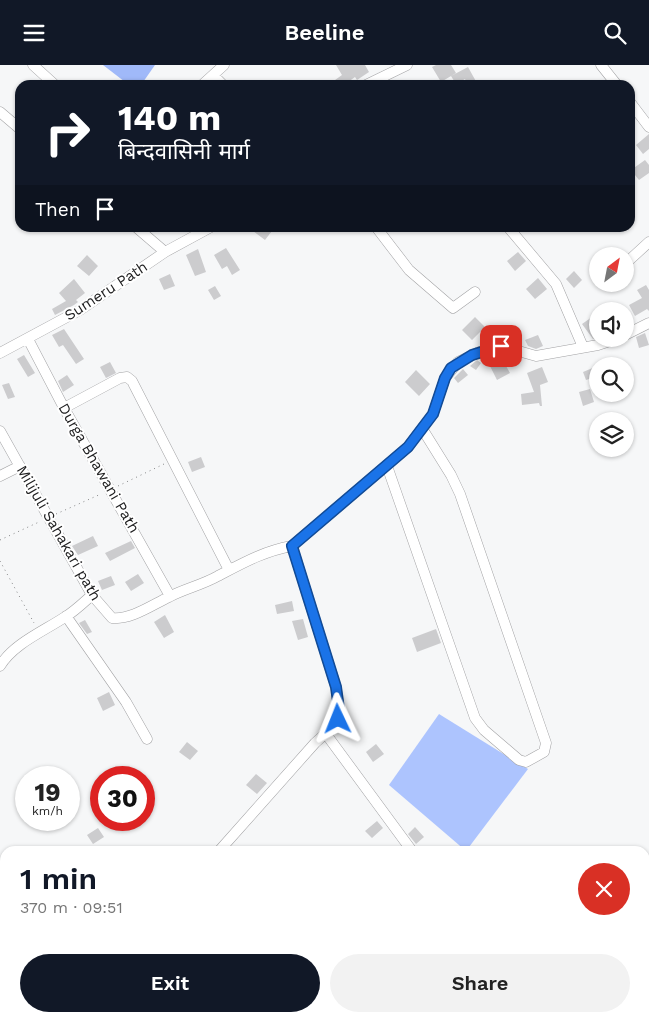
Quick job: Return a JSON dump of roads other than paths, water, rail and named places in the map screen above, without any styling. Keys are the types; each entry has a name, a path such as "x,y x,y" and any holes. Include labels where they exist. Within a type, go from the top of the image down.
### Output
{"street":[{"path":"33,65 50,80"},
{"path":"208,80 224,65"},
{"path":"381,80 407,65"},
{"path":"601,65 613,80"},
{"path":"213,75 218,80"},
{"path":"635,109 649,127"},
{"path":"0,112 15,125"},
{"path":"142,232 165,252"},
{"name":"Sumeru Path","path":"0,353 80,310 165,252 202,232"},
{"path":"380,232 408,270 452,308 475,292"},
{"path":"512,232 556,283 583,347"},
{"path":"634,258 648,246"},
{"path":"634,330 649,323"},
{"name":"Durga Bhawani Path","path":"28,339 64,408 112,489 170,595"},
{"path":"170,595 206,582 263,553 292,546 387,466 423,430 433,414 445,378 451,368 465,358 501,346 536,356 589,346"},
{"path":"64,408 120,378 127,377 139,394 174,459 229,569"},
{"path":"387,466 475,718 484,729 519,760 526,762 544,752 546,743 460,494 451,475 423,430"},
{"name":"Milijuli Sahakari path","path":"0,431 92,595 112,618 122,618 145,609 170,595"},
{"path":"0,476 20,466"},
{"path":"223,846 338,719 337,694 292,546"},
{"path":"0,666 5,659 40,632 66,616 92,595"},
{"path":"66,616 126,702 147,739"},
{"path":"326,734 408,846"}]}
